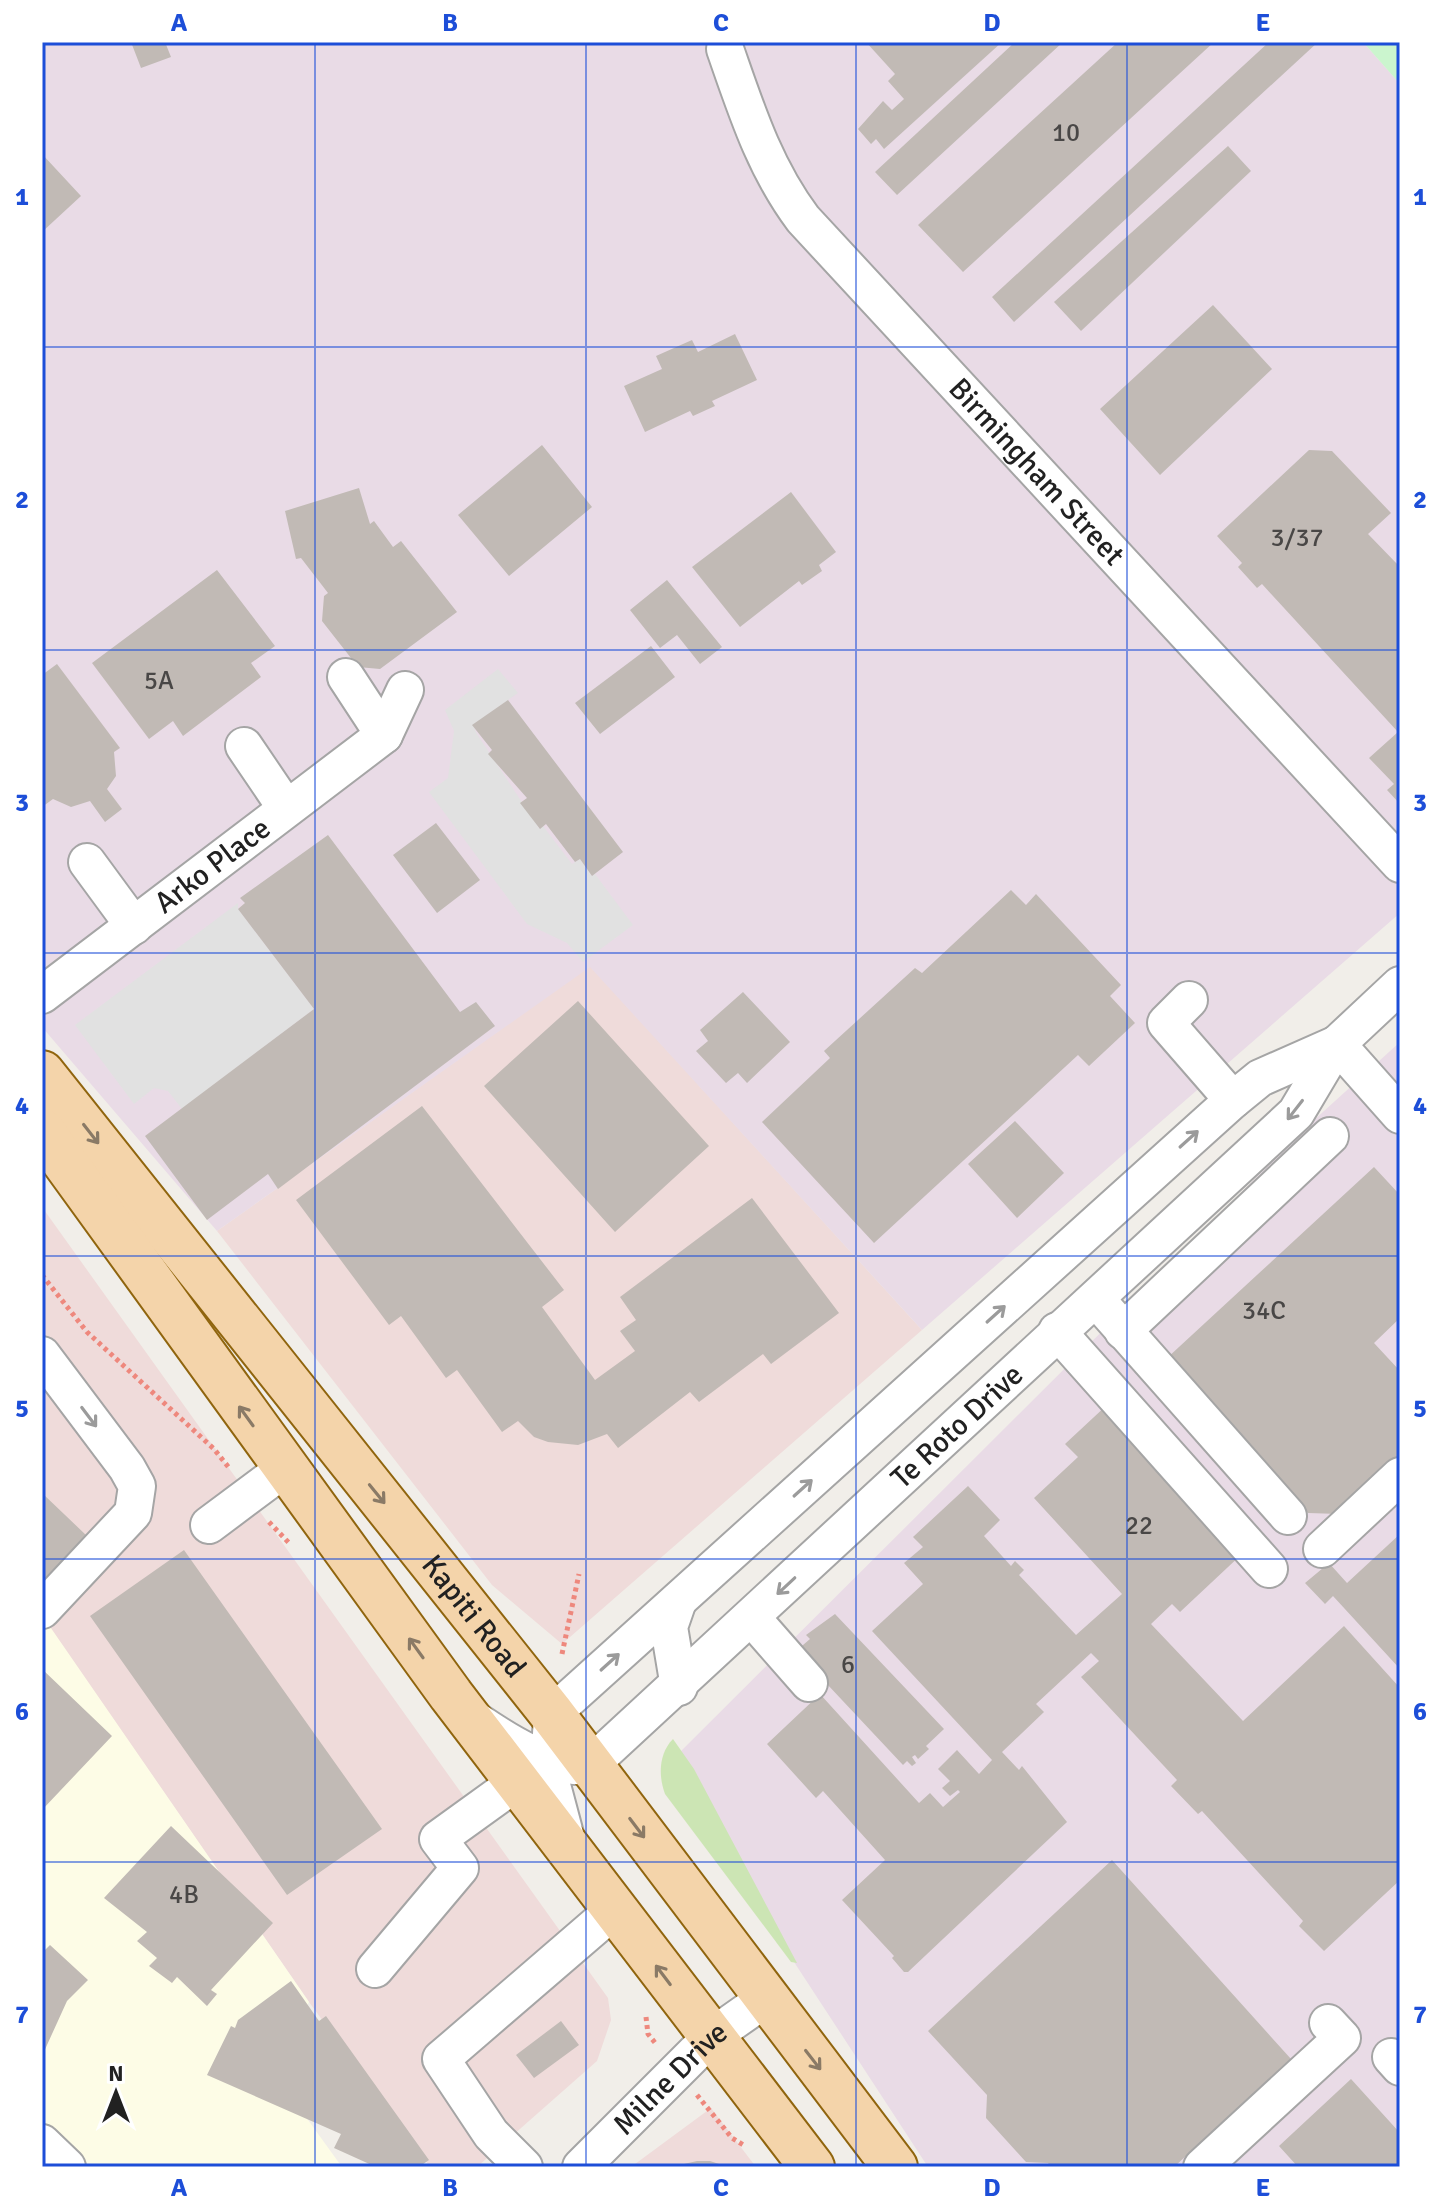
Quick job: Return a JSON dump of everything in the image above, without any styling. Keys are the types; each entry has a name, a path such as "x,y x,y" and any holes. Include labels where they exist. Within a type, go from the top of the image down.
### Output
{"main road":[{"name":"Kapiti Road","path":"42,1073 552,1714 551,1769 577,1859 812,2167"},
{"name":"Kapiti Road","path":"42,1131 284,1469 463,1711 551,1769 765,1999 895,2167"}],"street":[{"name":"Birmingham Street","path":"725,49 760,147 786,197 803,219 1400,864"},
{"path":"346,677 384,735"},
{"path":"384,735 405,690"},
{"name":"Arko Place","path":"42,995 384,735"},
{"path":"244,746 286,808"},
{"path":"87,862 134,926"},
{"name":"Te Roto Drive","path":"375,1969 460,1868 438,1839 679,1687 1057,1331 1096,1299 1296,1113 1337,1044 1400,985"},
{"path":"1189,1000 1166,1023 1233,1100"},
{"path":"1337,1044 1400,1115"},
{"name":"Te Roto Drive","path":"552,1714 1233,1100 1260,1078 1337,1044"},
{"path":"1123,1331 1330,1136"},
{"path":"1096,1299 1288,1516"},
{"path":"1057,1331 1269,1569"},
{"path":"968,1339 1007,1380"},
{"path":"42,1355 127,1468 137,1486 133,1513 42,1610"},
{"path":"209,1525 284,1469"},
{"path":"1322,1549 1400,1476"},
{"path":"678,1601 669,1627 679,1687"},
{"path":"752,1618 809,1683"},
{"path":"524,2167 491,2134 441,2059 614,1910"},
{"name":"Milne Drive","path":"581,2167 711,2037 765,1999"},
{"path":"1202,2167 1342,2038 1328,2023"},
{"path":"42,2143 67,2167"}],"path":[{"path":"562,1654 579,1574"}],"shaded area":[{"path":"42,42 1363,42 1400,84 1400,913 922,1330 590,967 217,1231 42,1027"},
{"path":"498,669 518,693 473,725 477,734 539,828 543,826 572,864 580,859 592,876 595,874 633,925 583,962 567,943 527,924 429,792 448,778 454,731 445,710"},
{"path":"238,903 238,909 314,1009 182,1109 168,1091 154,1088 134,1104 75,1025"},
{"path":"590,966 922,1330 562,1644 492,1585 217,1231"},
{"path":"1400,1042 1400,2167 928,2167 666,1766 1313,1121"},
{"path":"42,1207 608,1998 611,2020 597,2061 477,2167 430,2167 309,2002 44,1619 42,1621"},
{"path":"44,1618 309,2002 272,2070 342,2167 42,2167"},
{"path":"711,2108 756,2167 631,2167"}],"green space":[{"path":"1363,42 1400,42 1400,84"},
{"path":"673,1739 694,1769 797,1963 791,1962 665,1794 661,1765"}],"building":[{"path":"131,42 165,42 171,57 141,68"},
{"path":"866,42 1002,42 884,149 876,139 871,144 858,129 883,101 892,110 904,99 888,81 895,74"},
{"path":"1015,42 1063,42 897,195 875,172"},
{"path":"1118,42 1214,42 963,272 918,225"},
{"path":"1269,42 1318,42 1014,322 992,297"},
{"path":"1228,146 1251,171 1081,331 1054,302"},
{"path":"42,154 81,196 42,232"},
{"path":"1213,305 1272,369 1160,475 1100,409"},
{"path":"735,334 757,380 712,401 715,406 693,416 690,411 645,432 624,386 662,369 656,356 692,340 698,352"},
{"path":"542,445 592,507 509,576 458,515"},
{"path":"1309,450 1332,451 1391,513 1368,534 1400,567 1400,804 1387,790 1394,784 1369,758 1398,732 1262,584 1257,588 1238,567 1242,563 1217,536"},
{"path":"359,488 370,524 374,521 393,547 401,541 457,612 380,669 358,667 322,621 324,596 328,593 301,558 296,559 285,511"},
{"path":"791,492 836,552 819,565 822,571 802,585 799,581 740,627 692,567"},
{"path":"217,570 275,646 251,663 261,677 183,736 173,721 149,739 92,663"},
{"path":"667,580 722,647 700,664 677,635 660,648 630,610"},
{"path":"651,646 675,677 600,734 575,703"},
{"path":"57,664 120,748 114,752 116,776 107,789 122,809 105,822 90,801 71,807 53,799 42,807 42,675"},
{"path":"508,700 623,852 592,876 580,859 575,862 546,824 540,829 520,803 527,798 488,754 492,750 472,725"},
{"path":"436,823 480,880 437,913 393,855"},
{"path":"328,835 460,1012 476,1002 495,1026 278,1189 268,1174 207,1220 145,1136 314,1009 238,909 245,903 240,898"},
{"path":"1011,890 1026,905 1036,894 1121,985 1110,996 1135,1023 1089,1066 1078,1055 874,1243 762,1122 830,1058 824,1051 915,968 922,973"},
{"path":"743,992 790,1042 747,1083 738,1073 726,1083 696,1051 708,1041 700,1030"},
{"path":"578,1001 709,1146 615,1232 484,1086"},
{"path":"422,1106 564,1290 542,1307 595,1380 635,1351 620,1331 636,1320 620,1297 752,1198 839,1313 771,1364 763,1354 699,1402 690,1392 618,1448 607,1434 578,1445 548,1442 534,1437 518,1421 502,1432 457,1370 446,1378 401,1316 389,1325 296,1200"},
{"path":"1015,1121 1064,1173 1017,1218 968,1164"},
{"path":"1374,1167 1400,1195 1400,1318 1374,1343 1400,1371 1400,1458 1339,1514 1308,1513 1166,1359"},
{"path":"1108,1404 1243,1553 1180,1612 1172,1604 1151,1624 1243,1721 1344,1626 1400,1688 1400,1880 1324,1951 1299,1926 1303,1921 1202,1811 1198,1814 1171,1786 1177,1780 1081,1677 1099,1661 1091,1653 1036,1704 1044,1712 1002,1752 1019,1770 1022,1766 1067,1822 908,1972 904,1972 892,1958 894,1956 842,1900 885,1860 823,1791 816,1798 767,1744 820,1694 919,1803 930,1793 943,1807 960,1792 958,1790 950,1796 942,1788 950,1781 938,1769 957,1750 979,1774 992,1760 872,1631 923,1584 904,1563 923,1547 913,1537 968,1486 1000,1520 984,1536 1011,1566 1015,1561 1024,1570 1019,1575 1076,1635 1122,1594 1034,1498 1078,1457 1065,1444"},
{"path":"42,1493 87,1536 42,1584"},
{"path":"1400,1534 1400,1669 1333,1596 1325,1604 1305,1583 1329,1563 1347,1583"},
{"path":"184,1550 382,1829 287,1895 90,1616"},
{"path":"835,1614 944,1729 926,1746 929,1749 918,1759 915,1755 912,1757 916,1763 912,1766 907,1761 903,1765 796,1651 810,1639 806,1635"},
{"path":"42,1669 112,1736 42,1810"},
{"path":"171,1826 273,1923 211,1990 217,1994 207,2006 177,1977 172,1983 149,1966 157,1958 137,1941 147,1932 104,1898"},
{"path":"1112,1860 1291,2059 1174,2167 1051,2167 1048,2163 1026,2162 986,2118 987,2095 928,2031"},
{"path":"50,1945 88,1980 67,2001 42,2056 42,1953"},
{"path":"291,1981 319,2021 326,2016 429,2160 419,2167 376,2167 334,2148 341,2134 207,2075 231,2026 235,2028 238,2020"},
{"path":"561,2021 579,2045 534,2078 516,2055"},
{"path":"1351,2079 1400,2133 1400,2167 1298,2167 1279,2146"},
{"path":"710,2161 728,2167 671,2167"}]}
